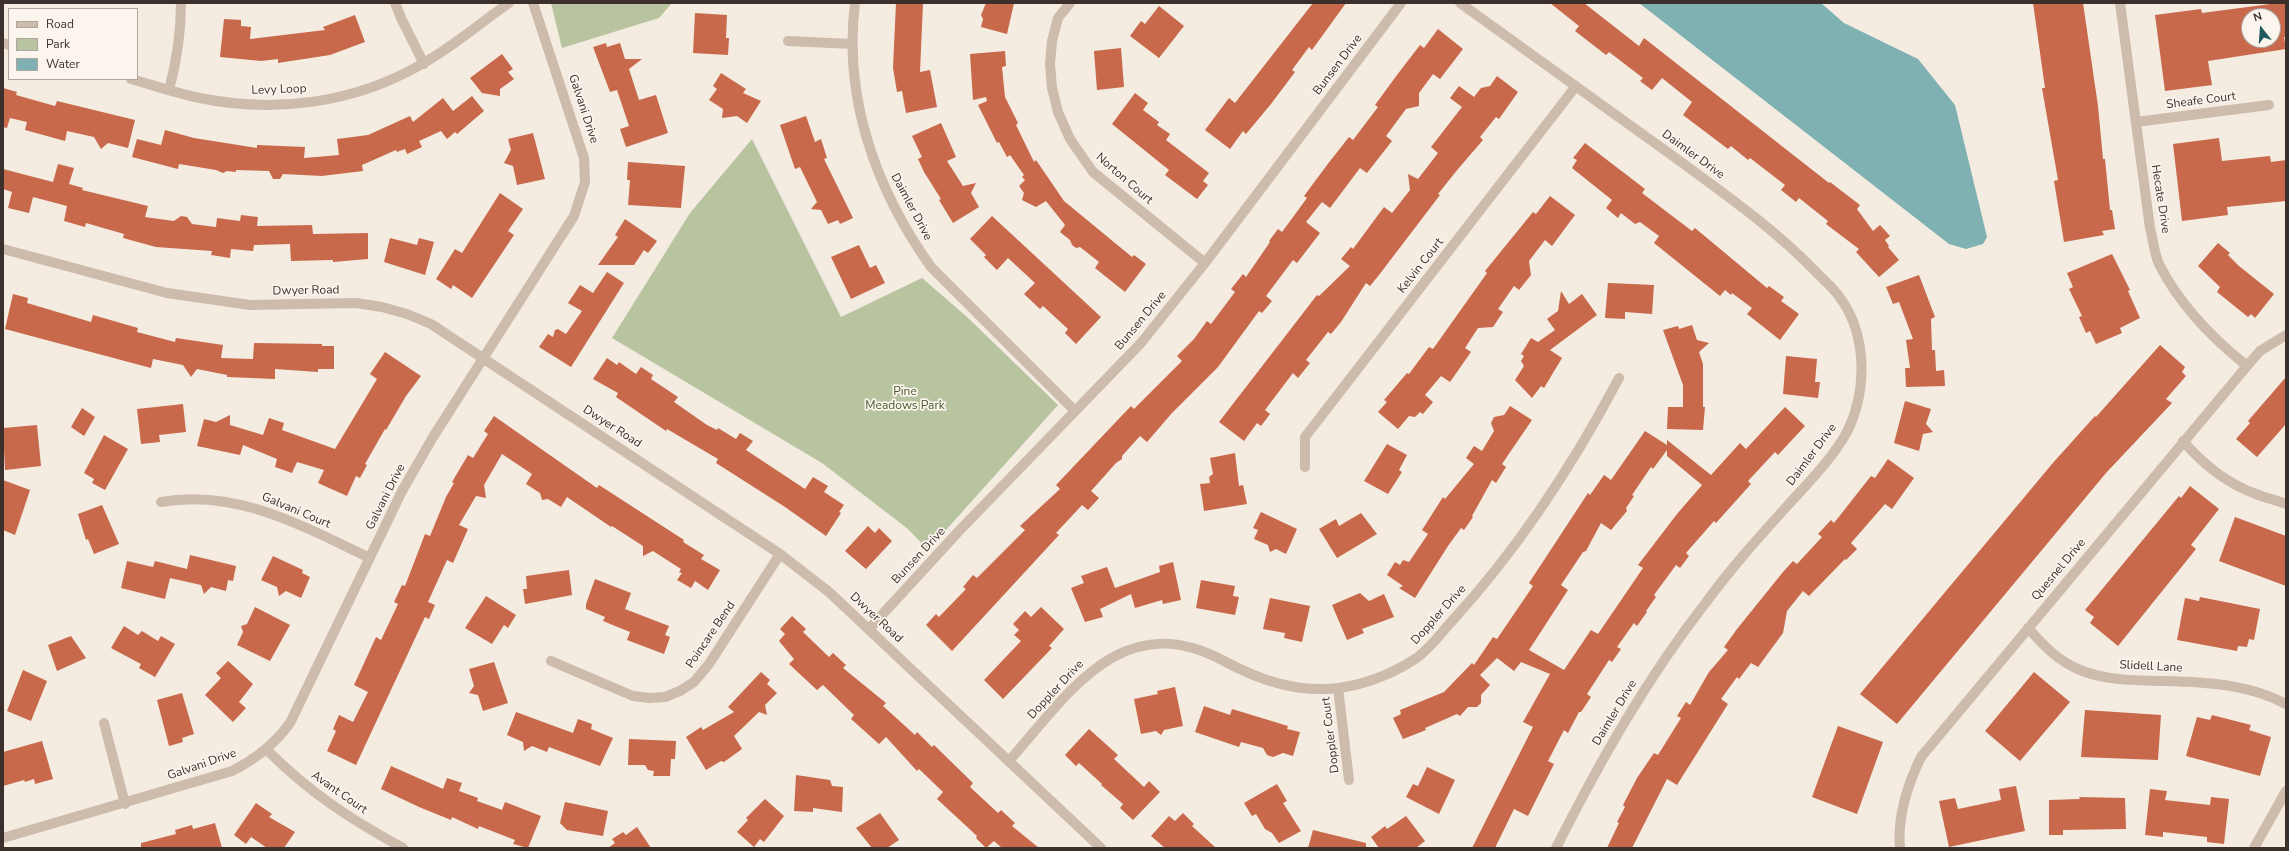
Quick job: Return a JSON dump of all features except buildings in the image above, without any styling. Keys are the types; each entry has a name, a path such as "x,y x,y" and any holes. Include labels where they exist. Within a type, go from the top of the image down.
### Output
{"street":[{"path":"169,90 178,52 181,29 181,3"},
{"path":"395,3 424,64"},
{"name":"Levy Loop","path":"134,80 169,90 222,102 259,106 330,100 361,92 392,81 424,64 509,3"},
{"name":"Galvani Drive","path":"3,838 125,804 232,771 252,761 266,750 290,723 402,491 433,437 574,216 585,182 582,146 533,3"},
{"name":"Daimler Drive","path":"855,3 852,44 858,108 865,137 877,172 912,240 931,267 949,286 974,308 1075,411"},
{"name":"Norton Court","path":"1070,3 1058,18 1052,40 1050,64 1052,88 1058,112 1070,139 1093,172 1205,263"},
{"name":"Bunsen Drive","path":"869,629 959,531 1141,343 1205,263 1401,3"},
{"name":"Daimler Drive","path":"1460,3 1731,198 1804,260 1841,298 1852,318 1862,362 1861,384 1855,411 1847,432 1810,483 1742,556 1664,658 1626,718 1590,780 1556,848"},
{"name":"Hecate Drive","path":"2120,3 2150,228 2158,262 2177,293 2199,321 2229,352 2247,366"},
{"path":"788,41 852,44"},
{"name":"Kelvin Court","path":"1305,467 1305,437 1576,86"},
{"name":"Sheafe Court","path":"2136,122 2269,105"},
{"name":"Dwyer Road","path":"3,249 166,293 218,302 250,304 356,303 382,307 407,314 431,324 780,554 829,592 1101,848"},
{"name":"Quesnel Drive","path":"1900,848 1900,821 1904,797 1921,757 2247,366 2260,351 2286,335"},
{"name":"Doppler Drive","path":"1009,761 1084,678 1102,662 1121,652 1140,646 1161,644 1181,645 1201,650 1265,681 1285,686 1311,689 1338,688 1367,682 1390,673 1418,658 1462,609 1529,526 1562,476 1619,378"},
{"path":"2183,441 2209,467 2232,482 2256,494 2286,504"},
{"name":"Galvani Court","path":"161,502 198,498 225,500 253,507 286,518 370,558"},
{"name":"Poincare Bend","path":"551,662 633,696 649,698 665,697 680,692 694,682 709,664 780,554"},
{"name":"Slidell Lane","path":"2028,628 2042,645 2060,659 2079,670 2122,680 2227,685 2255,692 2286,704"},
{"name":"Doppler Court","path":"1338,688 1349,780"},
{"path":"104,723 125,804"},
{"name":"Avant Court","path":"266,750 313,793 351,820 403,848"},
{"path":"2254,848 2286,791"}],"green space":[{"path":"551,3 672,3 659,18 562,48"},
{"name":"Pine Meadows Park","path":"752,139 841,317 922,278 966,316 1058,405 928,550 908,529 822,463 612,338 690,213"}],"water":[{"path":"1639,3 1821,3 1844,23 1918,59 1955,105 1987,237 1983,244 1966,249 1949,244"}]}
